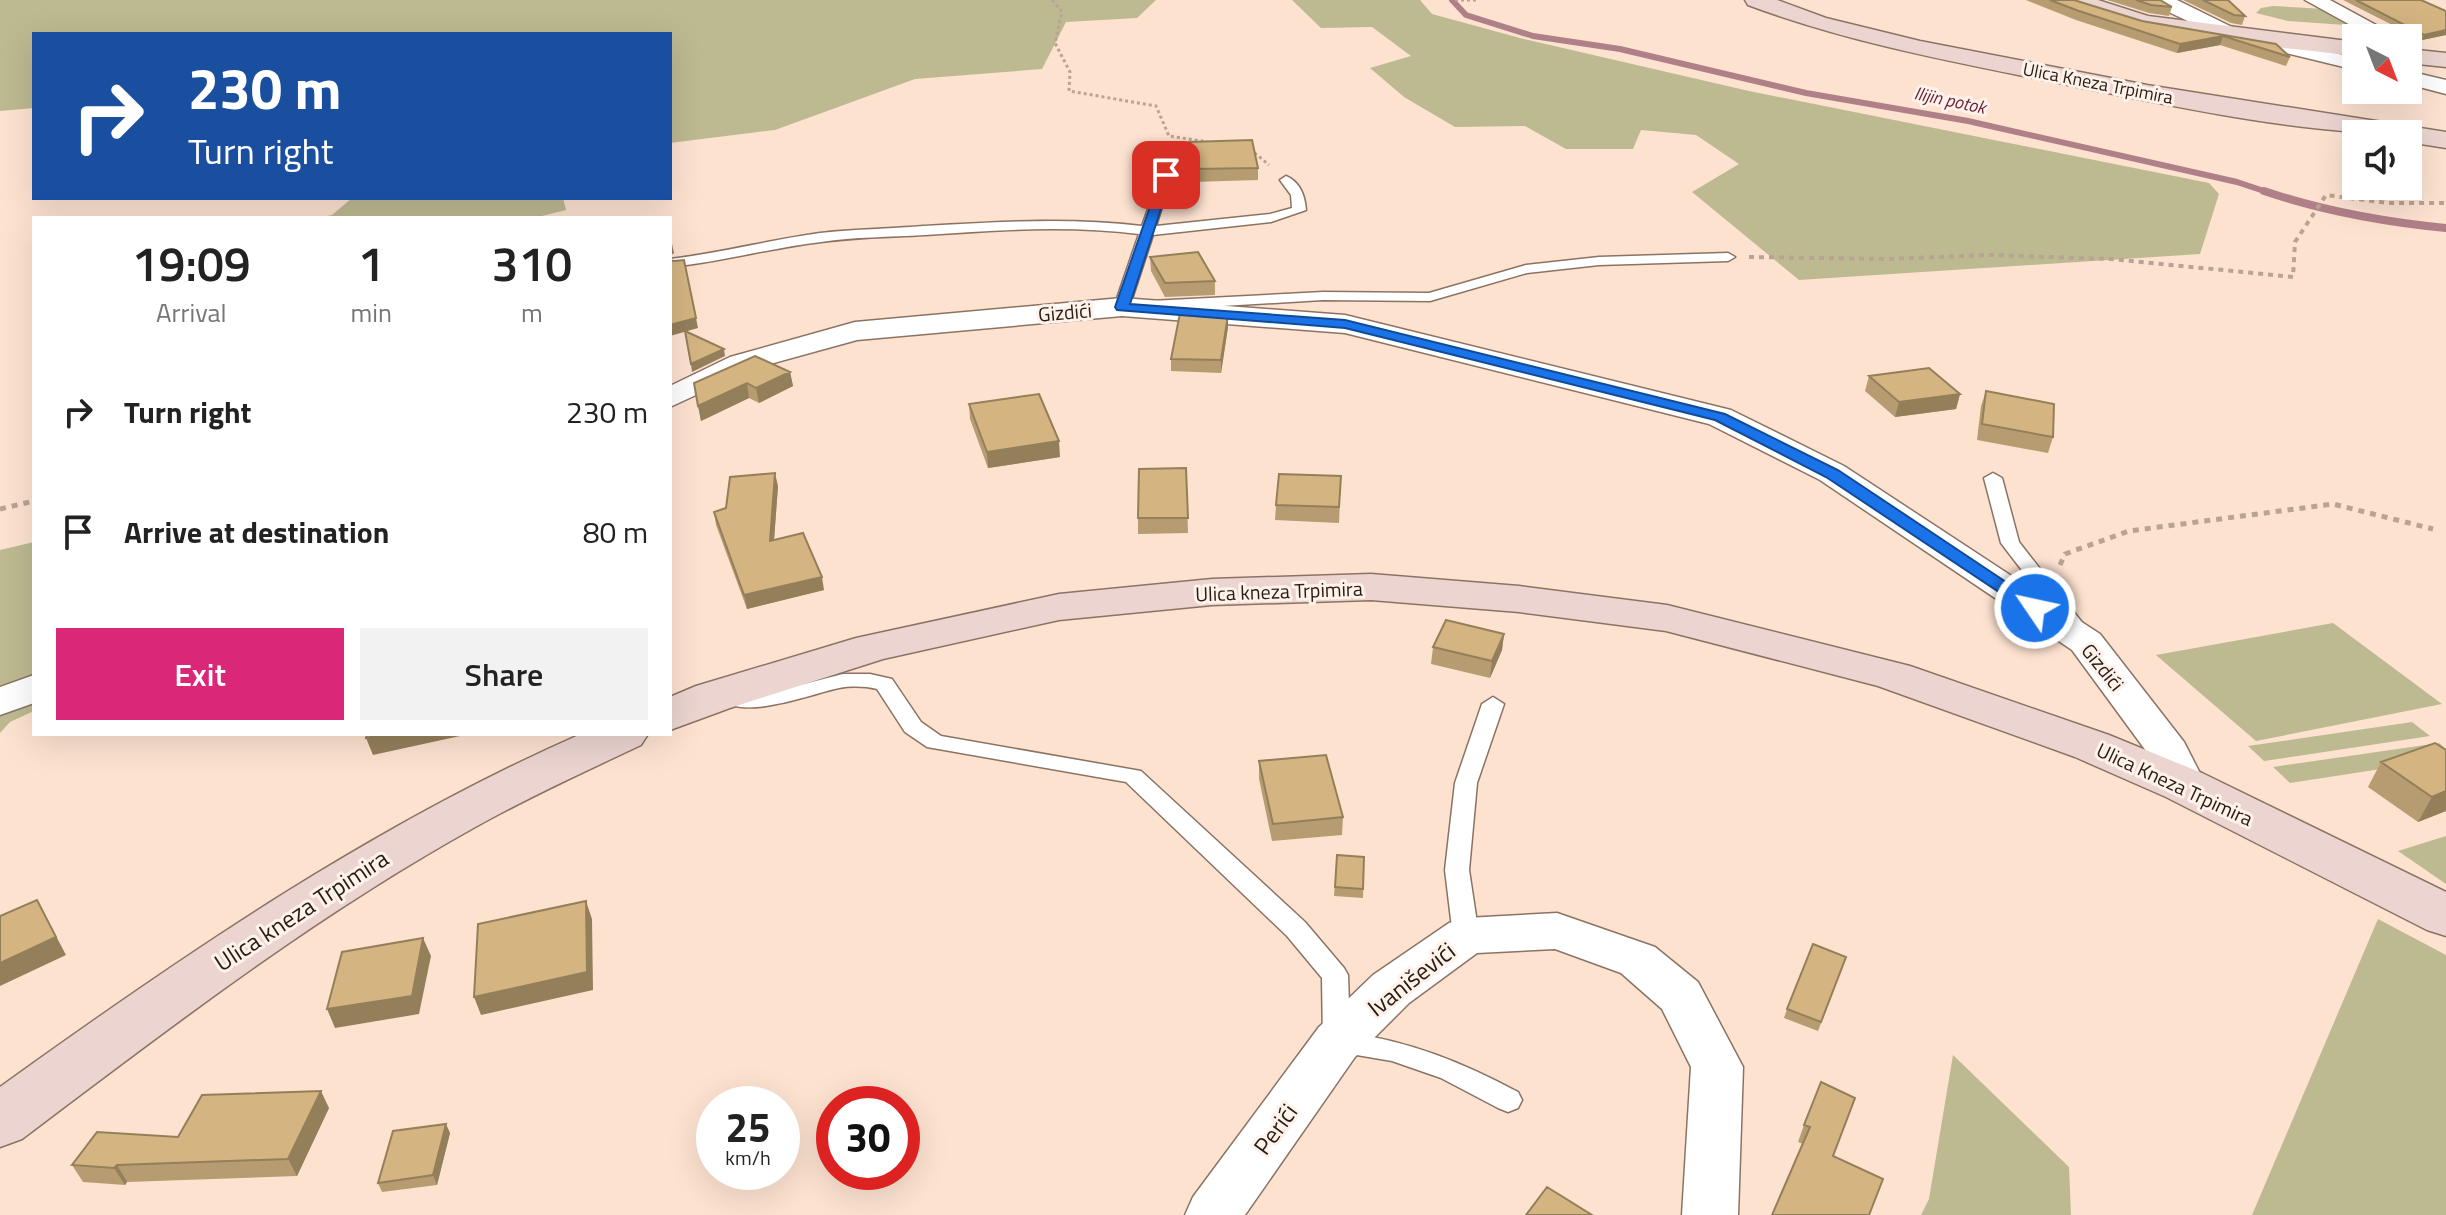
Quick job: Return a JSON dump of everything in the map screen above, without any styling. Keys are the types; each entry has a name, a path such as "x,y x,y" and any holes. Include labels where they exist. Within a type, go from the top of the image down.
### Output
{"main road":[{"name":"Ulica Kneza Trpimira","path":"1756,0 1818,23 1920,48 2147,93 2446,140"},
{"path":"2079,0 2121,17 2342,47"},
{"path":"2422,60 2446,60"},
{"name":"Ulica kneza Trpimira","path":"672,714 713,697 872,648 1059,607 1212,592 1371,587 1519,599 1667,618 1894,676"},
{"name":"Ulica Kneza Trpimira","path":"1894,676 2092,746 2184,785 2446,916"},
{"name":"Ulica kneza Trpimira","path":"0,1121 160,1003 373,861 571,756 619,736"}],"street":[{"path":"2167,0 2167,4 2231,34 2342,61"},
{"path":"2315,0 2362,24"},
{"path":"2422,68 2446,87"},
{"name":"Gizdići","path":"672,397 741,363 855,331 1122,307 1345,324 1720,417 1832,473 2086,642 2169,752 2184,785"},
{"path":"672,372 741,363"},
{"path":"0,702 32,689"},
{"name":"Ivaniševići","path":"1337,1042 1391,989 1466,936 1557,931 1638,960 1680,996 1717,1067 1710,1215"},
{"name":"Perići","path":"1213,1215 1337,1042"}],"lane":[{"path":"1166,175 1122,307 1323,296 1430,297 1526,269 1599,261 1728,257"},
{"path":"672,263 716,258 748,248 824,237 923,230 1100,225 1148,231 1271,218 1299,210 1298,195 1286,180"},
{"path":"1993,478 2010,543 2086,642"},
{"path":"713,697 774,699 833,680 864,678 884,684 913,727 935,742 1133,776 1296,929 1335,975 1337,1042 1408,1055 1451,1070 1508,1100"},
{"path":"1466,936 1457,870 1466,783 1493,704"}],"path":[{"path":"1052,0 1062,12 1055,43 1070,72 1069,91 1156,106 1169,136 1211,143"},
{"path":"1455,0 1479,0"},
{"path":"1239,147 1253,149 1286,180"},
{"path":"1728,257 1888,259 1988,255 2111,259 2293,277 2289,254 2302,226 2326,195 2388,203 2446,203"},
{"path":"0,509 32,501"},
{"path":"2048,591 2065,554 2129,531 2333,504 2433,529"}],"shaded area":[{"path":"0,0 1156,0 1137,18 1066,22 1042,69 915,79 775,130 672,143 672,32 32,32 32,108 0,111"},
{"path":"1292,0 1420,0 1432,14 1520,38 1749,91 2209,183 2219,194 2200,254 1799,280 1692,192 1739,164 1696,135 1641,130 1633,149 1566,149 1525,126 1455,127 1404,97 1370,68 1411,56 1372,27 1321,28"},
{"path":"2261,8 2325,9 2356,24 2288,21 2256,13"},
{"path":"350,200 564,200 566,210 542,216 327,216"},
{"path":"32,542 32,712 10,722 0,733 0,550"},
{"path":"2333,623 2442,704 2256,741 2156,655"},
{"path":"2412,722 2430,736 2264,761 2248,746"},
{"path":"2439,743 2446,749 2446,759 2290,783 2273,767"},
{"path":"2446,836 2446,884 2398,851"},
{"path":"2378,919 2446,955 2446,1215 2252,1215"},
{"path":"1953,1055 2069,1167 2071,1215 1921,1215 1929,1199"}],"building":[{"path":"2050,0 2074,0 2142,21 2276,44 2290,57 2223,36 2180,44"},
{"path":"2136,0 2160,0 2172,7 2151,5"},
{"path":"2203,0 2228,0 2245,16 2234,15"},
{"path":"2356,0 2421,0 2446,11 2446,30 2424,35 2422,24 2403,24"},
{"path":"1252,140 1258,168 1192,169 1189,142"},
{"path":"1198,252 1215,281 1165,283 1150,257"},
{"path":"672,260 684,260 696,318 672,324"},
{"path":"1180,313 1228,315 1221,360 1171,359"},
{"path":"685,331 724,349 691,364"},
{"path":"755,356 790,372 756,388 747,383 698,406 694,383"},
{"path":"1929,368 1960,394 1899,402 1869,376"},
{"path":"1986,391 2054,404 2053,437 1982,424"},
{"path":"1039,394 1059,441 987,452 969,404"},
{"path":"1186,468 1188,518 1138,518 1139,469"},
{"path":"775,473 770,541 803,533 822,577 744,595 714,512 726,508 730,477"},
{"path":"1279,474 1341,476 1339,507 1276,505"},
{"path":"1446,620 1504,634 1492,661 1433,647"},
{"path":"2435,743 2446,750 2446,791 2432,797 2381,762"},
{"path":"1326,755 1343,817 1273,824 1259,761"},
{"path":"1337,855 1364,857 1363,889 1335,887"},
{"path":"37,900 56,937 0,963 0,916"},
{"path":"586,901 587,972 474,997 478,924"},
{"path":"423,938 412,996 327,1009 342,952"},
{"path":"1813,944 1846,957 1821,1022 1787,1009"},
{"path":"1821,1082 1855,1098 1833,1156 1883,1179 1869,1215 1772,1215 1810,1127 1804,1125"},
{"path":"321,1091 288,1159 117,1165 114,1168 72,1165 97,1132 178,1137 202,1095"},
{"path":"446,1124 433,1175 378,1183 393,1131"},
{"path":"1547,1187 1592,1215 1526,1215"}],"waterway":[{"name":"Ilijin potok","path":"1452,0 1466,15 1533,36 1620,49 1806,93 1968,121 2237,182 2264,191"},
{"name":"Ilijin potok","path":"2264,191 2354,215 2446,228"},
{"name":"Ilijin potok","path":"2264,191 2270,193"}],"route":[{"path":"1166,175 1122,307 1345,324 1720,417 1832,473 2035,608"}]}
